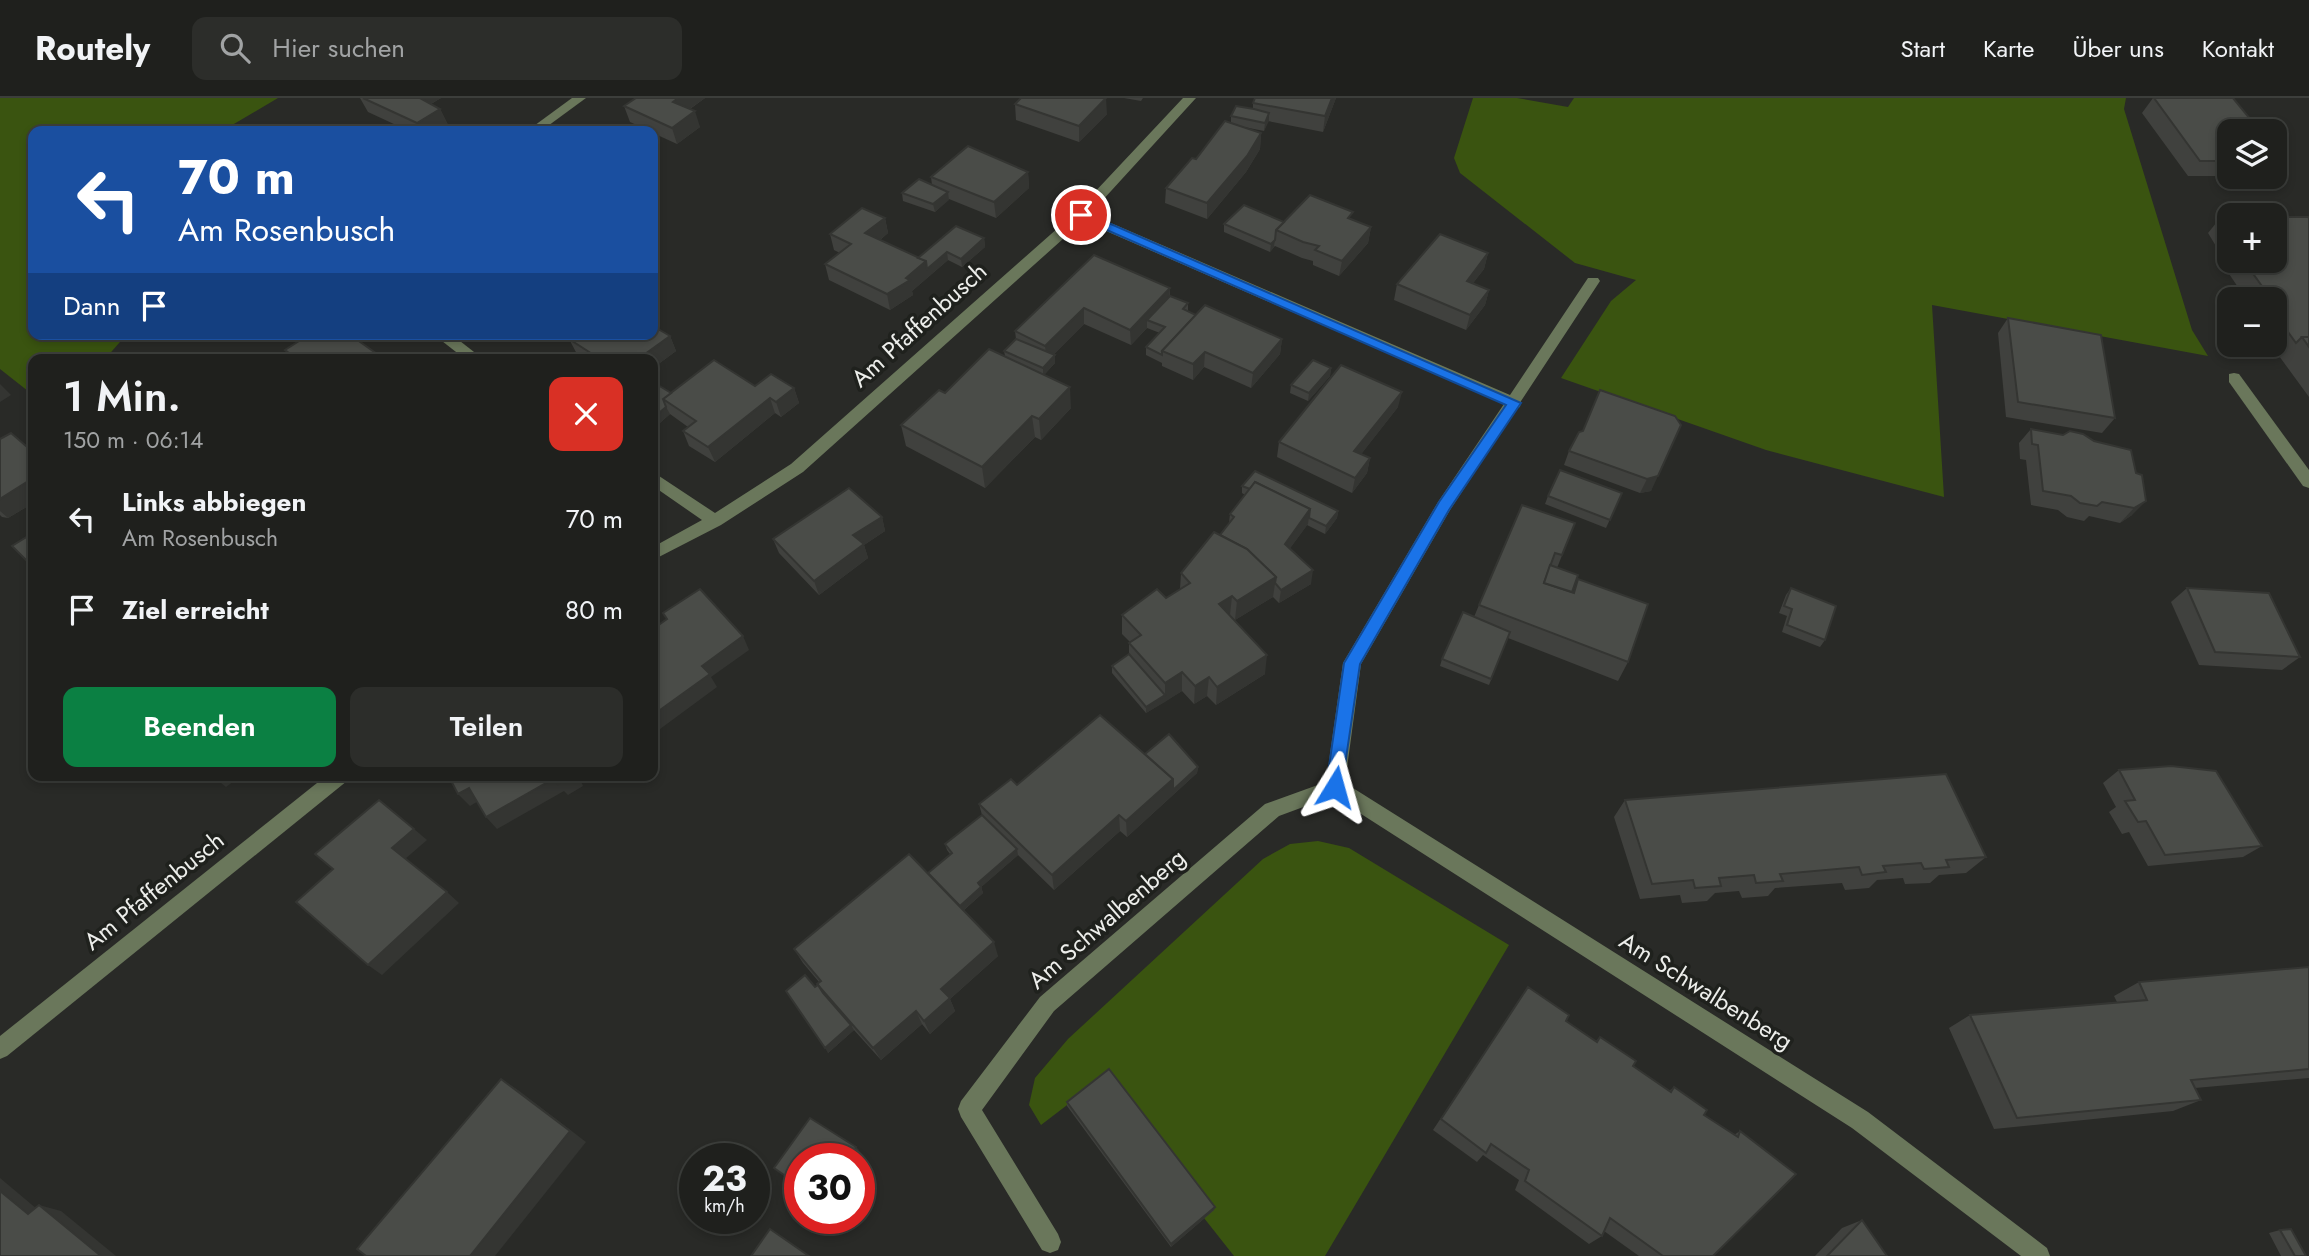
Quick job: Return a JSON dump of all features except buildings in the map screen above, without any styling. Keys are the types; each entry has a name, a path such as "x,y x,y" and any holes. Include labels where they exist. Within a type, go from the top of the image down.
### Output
{"street":[{"path":"540,126 580,98"},
{"name":"Am Pfaffenbusch","path":"658,551 715,521 797,468 1081,215 1189,98"},
{"path":"1081,215 1514,403"},
{"path":"1335,787 1352,663 1444,506 1594,281"},
{"path":"449,340 469,354"},
{"path":"2234,378 2309,482"},
{"path":"658,481 715,521"},
{"name":"Am Pfaffenbusch","path":"0,1049 334,781"},
{"name":"Am Schwalbenberg","path":"1049,1242 969,1109 1047,1004 1272,810 1335,787 1860,1120 2039,1256"}],"green space":[{"path":"0,98 278,98 230,126 28,126 28,340 122,340 109,354 28,354 28,391 0,369"},
{"path":"1473,98 1517,98 1568,107 1574,98 2126,98 2124,109 2192,330 2208,356 1932,305 1944,497 1766,450 1561,378 1611,301 1636,280 1575,263 1460,173 1454,158"},
{"path":"1318,841 1349,848 1509,945 1325,1256 1234,1256 1204,1218 1109,1073 1041,1125 1029,1105 1035,1078 1068,1039 1263,859 1290,844"}],"route":[{"path":"1081,215 1514,403 1444,506 1352,663 1335,787"}]}
